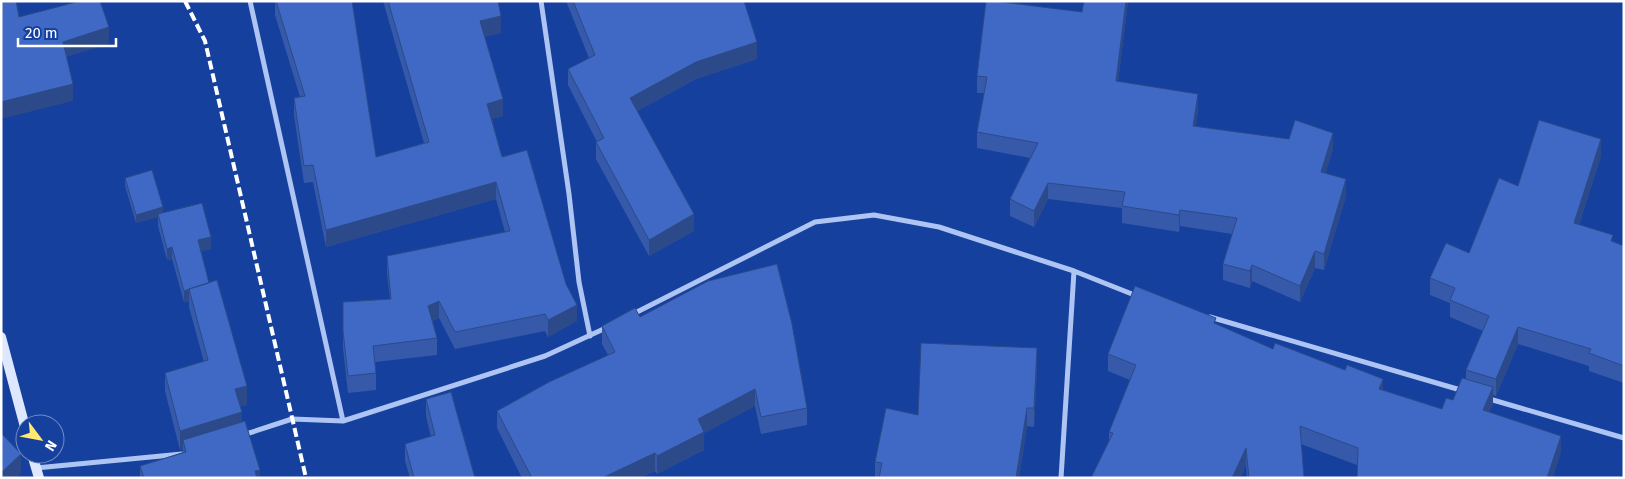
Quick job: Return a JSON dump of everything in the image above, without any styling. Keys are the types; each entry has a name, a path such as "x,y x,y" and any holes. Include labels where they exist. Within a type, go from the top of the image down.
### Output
{"street":[{"path":"250,1 343,421"},
{"path":"541,1 569,194 579,282 590,336"},
{"path":"625,318 815,222 874,215 939,227 1074,271 1145,298"},
{"path":"1061,478 1074,271"},
{"path":"1202,315 1470,393"},
{"path":"237,436 292,419 343,421 546,356 616,323"},
{"path":"1,338 21,414"},
{"path":"1480,396 1624,438"},
{"path":"37,473 182,454 191,451"}],"building":[{"path":"1,1 16,1 19,17 80,1 100,1 109,27 63,42 73,84 1,102"},
{"path":"276,1 352,1 376,157 429,142 388,1 498,1 501,16 480,21 503,99 487,104 502,157 527,150 566,284 577,305 548,320 545,314 455,332 439,301 428,306 437,338 373,346 376,373 348,376 343,331 343,302 391,299 387,256 510,231 496,182 326,230 313,165 304,166 294,98 305,96"},
{"path":"573,1 744,1 757,42 696,62 630,98 694,214 649,240 596,142 604,138 568,69 595,55"},
{"path":"986,1 1082,12 1084,1 1126,1 1116,81 1198,94 1193,126 1289,139 1295,120 1333,133 1321,172 1346,179 1324,254 1315,251 1300,286 1252,265 1250,271 1223,264 1237,218 1180,210 1179,215 1122,206 1125,192 1048,183 1034,211 1010,199 1038,143 977,132 987,77 977,76"},
{"path":"1539,120 1601,139 1574,223 1613,235 1611,241 1624,246 1624,366 1589,353 1591,349 1518,327 1496,379 1466,370 1489,316 1450,300 1455,288 1430,278 1446,243 1469,253 1499,178 1518,186"},
{"path":"152,170 163,207 136,215 125,178"},
{"path":"202,203 211,237 198,240 209,283 184,291 172,247 167,249 158,214"},
{"path":"777,264 792,324 807,408 761,417 755,389 698,419 704,432 657,456 655,453 602,478 532,478 497,411 549,382 615,352 602,326 635,308 640,317 708,281"},
{"path":"217,280 247,386 235,389 242,412 180,431 165,373 208,360 189,289"},
{"path":"1135,286 1216,318 1214,323 1273,349 1275,343 1345,370 1347,365 1383,379 1379,389 1442,409 1446,398 1453,400 1462,378 1493,387 1483,410 1561,436 1547,478 1357,478 1358,448 1300,426 1304,478 1249,478 1246,448 1232,478 1091,478 1113,433 1109,432 1136,365 1108,354"},
{"path":"921,343 1037,348 1034,408 1027,408 1016,478 879,478 882,463 875,462 886,408 918,415"},
{"path":"451,392 475,478 414,478 405,444 435,435 426,399"},
{"path":"245,421 260,470 255,471 257,478 144,478 140,466 186,452 183,440"},
{"path":"1,433 15,448 15,460 1,473"}],"railway":[{"path":"185,1 205,41 306,478"}]}
